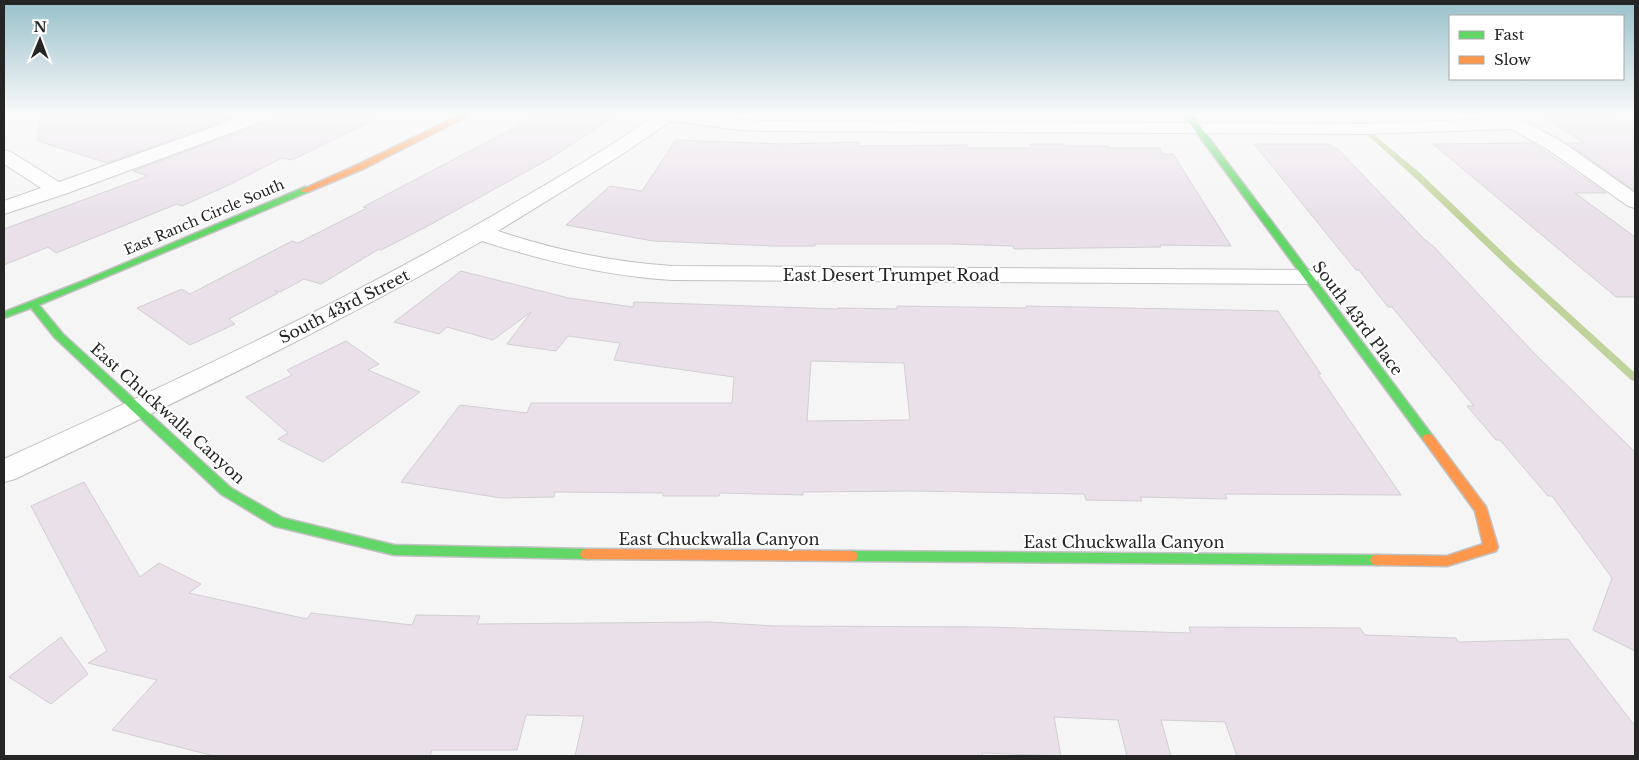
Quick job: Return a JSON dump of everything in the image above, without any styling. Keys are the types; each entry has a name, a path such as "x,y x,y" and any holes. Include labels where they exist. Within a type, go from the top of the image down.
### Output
{"street":[{"path":"4,208 169,149"},
{"name":"East Ranch Circle South","path":"4,315 86,283 362,166 396,149"},
{"name":"South 43rd Street","path":"4,471 137,409 379,288 480,233 616,149"},
{"name":"South 43rd Place","path":"1213,149 1481,510 1491,547"},
{"path":"1560,149 1635,202"},
{"path":"4,156 58,190"},
{"name":"East Desert Trumpet Road","path":"480,233 551,255 621,269 672,273 1308,277"},
{"name":"East Chuckwalla Canyon","path":"34,304 59,336 226,491 279,522 394,550 513,553 1447,561 1491,547"}],"building":[{"path":"65,149 145,149 107,163"},
{"path":"192,149 314,149 292,160 282,158 182,206 177,204 56,253 48,247 4,265 4,229 148,176 133,171"},
{"path":"472,149 564,149 424,228 381,250 379,249 321,284 304,279 280,292 274,290 278,293 229,319 235,324 190,345 137,308 182,289 190,294 292,241 298,243 367,208 363,207"},
{"path":"670,149 1161,149 1163,154 1173,154 1231,246 1160,245 1161,247 1014,249 1013,246 953,244 815,244 815,246 774,246 653,241 566,225 610,186 642,191"},
{"path":"1258,149 1338,149 1535,354 1635,452 1635,651 1593,630 1612,578 1552,496 1548,496 1500,440 1496,440 1467,406 1474,406 1392,307 1388,307 1359,270 1356,270"},
{"path":"1440,149 1542,149 1606,193 1575,193 1635,237 1635,297 1616,297"},
{"path":"1576,149 1635,149 1635,191"},
{"path":"461,271 569,298 633,307 634,302 838,309 897,309 897,306 1026,308 1026,306 1278,311 1321,374 1318,374 1401,495 1225,494 1227,499 1140,497 1142,501 1086,500 1084,494 912,491 803,492 803,495 720,493 719,496 663,496 663,493 555,492 554,497 501,498 401,482 460,405 527,413 531,403 732,403 734,377 614,360 620,343 568,336 556,351 507,344 531,312 493,340 447,327 439,334 394,322","holes":["811,361 904,363 910,420 807,421"]},
{"path":"346,341 379,364 368,370 420,392 323,462 278,439 288,433 246,397 292,375 287,370"},
{"path":"84,482 140,577 159,563 201,584 189,593 307,619 311,613 412,625 416,615 480,616 477,624 709,622 774,626 985,627 1191,633 1189,627 1360,628 1365,635 1456,638 1458,642 1568,639 1635,726 1635,756 1237,756 1225,722 1161,720 1171,756 1127,756 1118,720 1054,717 1061,756 982,753 983,756 575,756 584,716 526,715 517,750 432,750 430,756 214,756 112,730 157,680 88,663 107,651 31,506"},
{"path":"61,637 88,674 51,704 9,677"}],"waterway":[{"path":"1388,149 1635,378"}],"traffic: fast":[{"path":"1213,149 1428,438"},
{"path":"4,315 86,283 305,190"},
{"path":"33,304 59,336 226,491 279,522 394,550 587,554"},
{"path":"851,556 1377,560"}],"traffic: slow":[{"path":"305,190 396,149"},
{"path":"1377,560 1447,561 1491,547 1481,510 1428,438"},
{"path":"587,554 851,556"}]}
